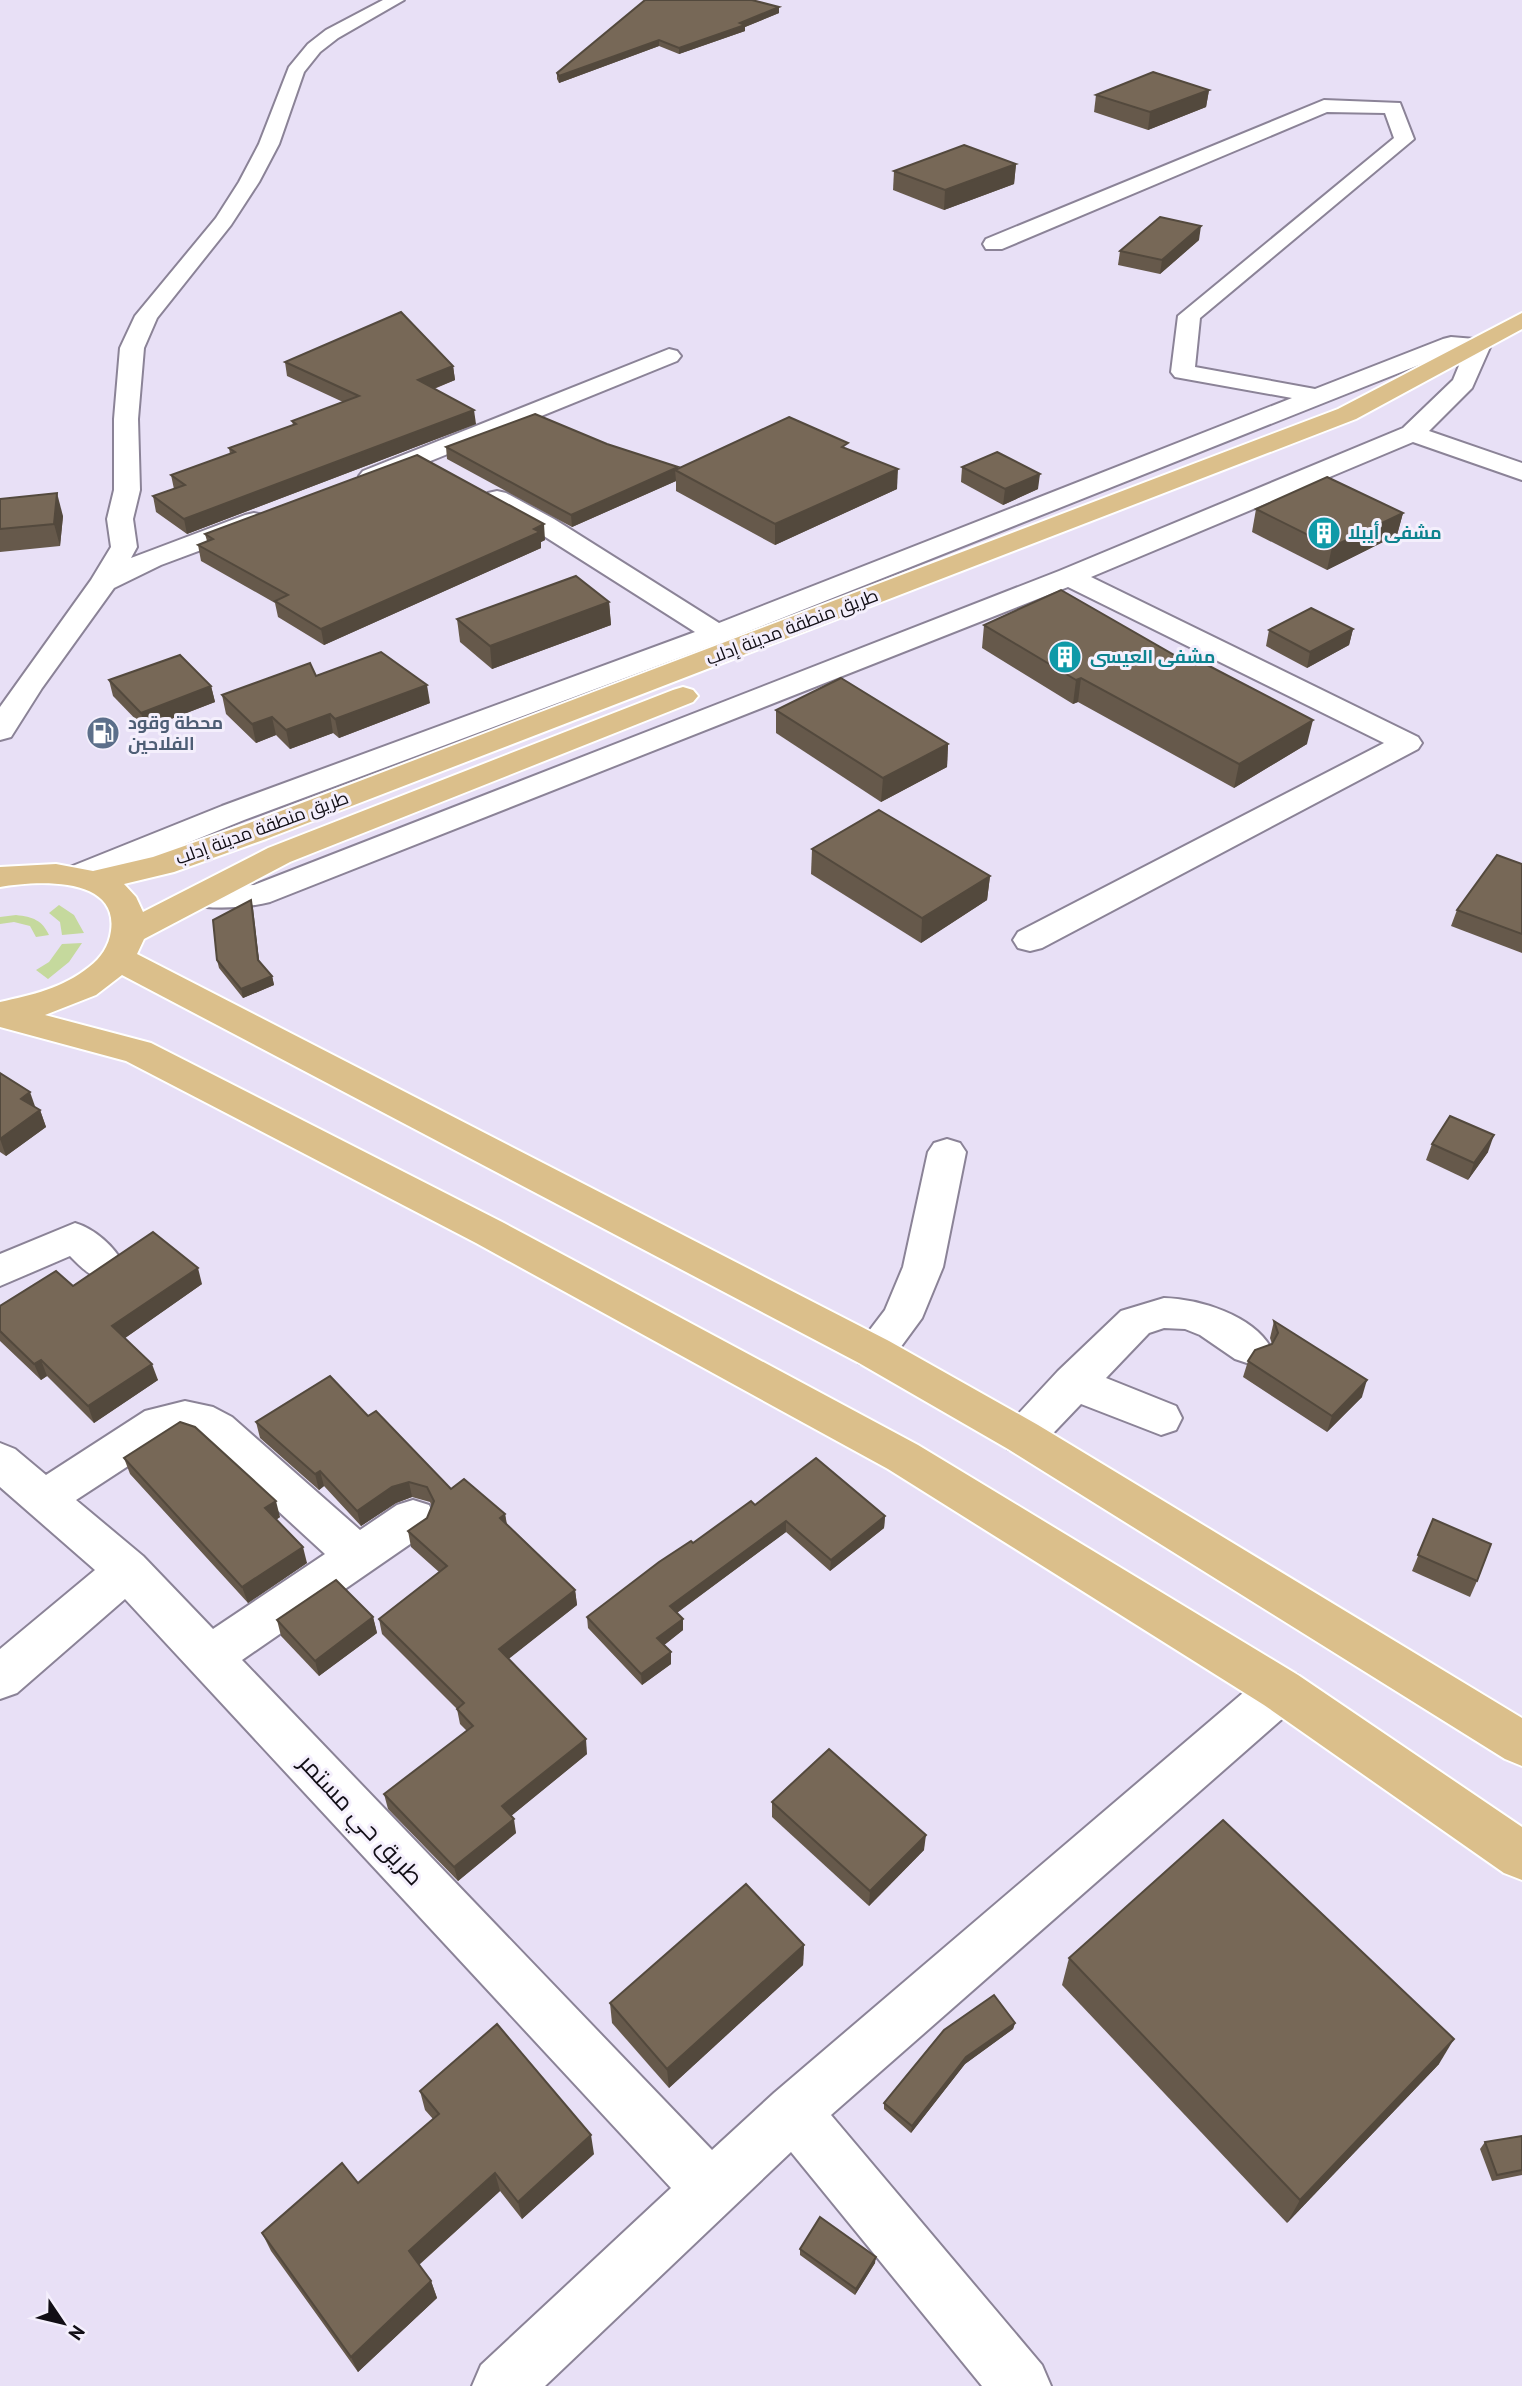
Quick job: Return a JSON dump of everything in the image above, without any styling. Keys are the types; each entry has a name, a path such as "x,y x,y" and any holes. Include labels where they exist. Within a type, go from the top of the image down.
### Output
{"main road":[{"name":"طريق منطقة مدينة إدلب","path":"85,879 162,865 255,832 1334,419 1522,320"},
{"name":"طريق منطقة مدينة إدلب","path":"0,1014 38,1007 67,996 93,981 123,945 200,897 279,855 1388,416 1479,345"},
{"path":"3,875 44,872 85,879 118,898 125,908 129,920 123,945 874,1352 1023,1437 1522,1744"},
{"path":"0,1014 138,1052 490,1233 903,1457 1281,1690 1522,1856"}],"street":[{"path":"0,731 27,686 104,582 124,547 120,520 127,490 126,419 132,348 146,316 225,221 243,192 269,144 295,71 314,48 332,34 396,0"},
{"path":"994,244 1324,106 1394,107 1404,139 1189,316 1183,372 1317,397"},
{"path":"85,879 233,813 716,634 1451,344 1479,345 1464,383 1412,433 1069,576 258,895 200,897"},
{"path":"344,487 432,464 669,356"},
{"path":"1412,433 1522,472"},
{"path":"477,489 545,525 716,634"},
{"path":"104,582 151,559 279,511"},
{"path":"1030,940 1407,743 1069,576"},
{"path":"874,1352 902,1318 923,1267 947,1152"},
{"path":"0,1271 75,1237 104,1265"},
{"path":"1023,1437 1135,1322 1164,1313 1189,1314 1214,1324 1250,1348"},
{"path":"1073,1383 1161,1418"},
{"path":"46,1498 160,1423 185,1418 198,1419 217,1429 358,1556"},
{"name":"طريق حي مستمر","path":"0,1461 127,1570 711,2189"},
{"path":"208,1658 413,1518"},
{"path":"0,1678 127,1570"},
{"path":"502,2386 793,2112 1281,1690"},
{"path":"793,2112 1021,2386"}],"green space":[{"path":"59,905 74,915 84,933 62,935 60,922 49,913"},
{"path":"16,915 36,920 49,935 36,937 30,926 14,922 0,924 0,917"},
{"path":"82,943 69,962 48,979 36,970 49,962 62,944"}],"building":[{"path":"645,0 752,0 779,7 740,23 745,25 679,48 659,40 559,76 557,73"},
{"path":"1153,72 1209,90 1150,112 1096,95"},
{"path":"964,145 1016,164 945,190 894,171"},
{"path":"1160,217 1201,226 1162,260 1120,251"},
{"path":"401,312 453,366 418,380 474,410 184,519 153,496 185,485 171,475 235,452 229,448 296,424 292,421 359,396 285,362"},
{"path":"535,414 607,444 678,467 571,515 446,447"},
{"path":"789,417 848,443 842,447 898,469 775,524 675,470"},
{"path":"997,452 1040,474 1005,489 962,467"},
{"path":"417,455 544,524 534,529 540,532 321,629 275,601 288,595 198,545 213,539 205,534"},
{"path":"1327,477 1403,513 1332,547 1256,509"},
{"path":"57,493 54,524 0,529 0,499"},
{"path":"576,576 609,602 490,646 457,619"},
{"path":"1061,590 1183,660 1190,656 1313,720 1239,764 1081,678 1076,680 984,625"},
{"path":"1311,608 1353,629 1310,652 1269,630"},
{"path":"381,652 427,685 335,719 330,714 286,730 272,717 252,724 222,695 310,663 316,676"},
{"path":"180,655 211,686 141,713 109,680"},
{"path":"841,678 948,744 883,778 776,710"},
{"path":"879,810 990,876 922,918 812,849"},
{"path":"1497,855 1522,864 1522,934 1457,910"},
{"path":"251,900 258,960 272,976 241,989 217,960 213,920"},
{"path":"0,1073 30,1092 21,1099 40,1110 0,1139"},
{"path":"1450,1116 1494,1135 1474,1163 1432,1144"},
{"path":"153,1232 198,1268 112,1326 152,1364 88,1406 41,1360 34,1364 0,1331 0,1306 56,1271 73,1286"},
{"path":"1274,1321 1367,1380 1332,1416 1248,1361 1255,1350 1272,1344 1278,1333"},
{"path":"330,1376 368,1416 376,1411 451,1489 464,1479 505,1514 500,1518 575,1590 499,1649 586,1739 502,1806 514,1819 454,1867 384,1794 473,1726 457,1709 464,1703 379,1619 447,1566 408,1531 427,1518 434,1501 427,1487 409,1482 392,1487 357,1511 320,1471 315,1474 256,1422"},
{"path":"180,1422 195,1427 276,1501 265,1508 303,1547 242,1587 124,1458"},
{"path":"816,1458 885,1516 831,1560 786,1521 670,1606 683,1619 657,1638 671,1652 641,1674 587,1617 659,1562 691,1541 693,1543 751,1501 755,1505"},
{"path":"1433,1519 1491,1544 1477,1581 1418,1555"},
{"path":"336,1580 373,1617 315,1661 277,1620"},
{"path":"829,1749 926,1835 870,1891 772,1802"},
{"path":"1223,1820 1454,2039 1300,2200 1069,1958"},
{"path":"746,1884 804,1945 667,2069 610,2003"},
{"path":"994,1995 1015,2023 966,2057 912,2126 884,2103 944,2030"},
{"path":"497,2024 591,2135 518,2202 495,2173 409,2251 431,2281 351,2357 262,2233 342,2163 358,2183 439,2114 420,2091"},
{"path":"1522,2136 1522,2170 1497,2175 1485,2142"},
{"path":"820,2217 876,2257 856,2289 800,2249"}],"place":[{"name":"مشفى أيبلا","path":"1324,533"},
{"name":"مشفى العيسى","path":"1065,657"},
{"name":"محطة وقود الفلاحين","path":"103,733"}]}
